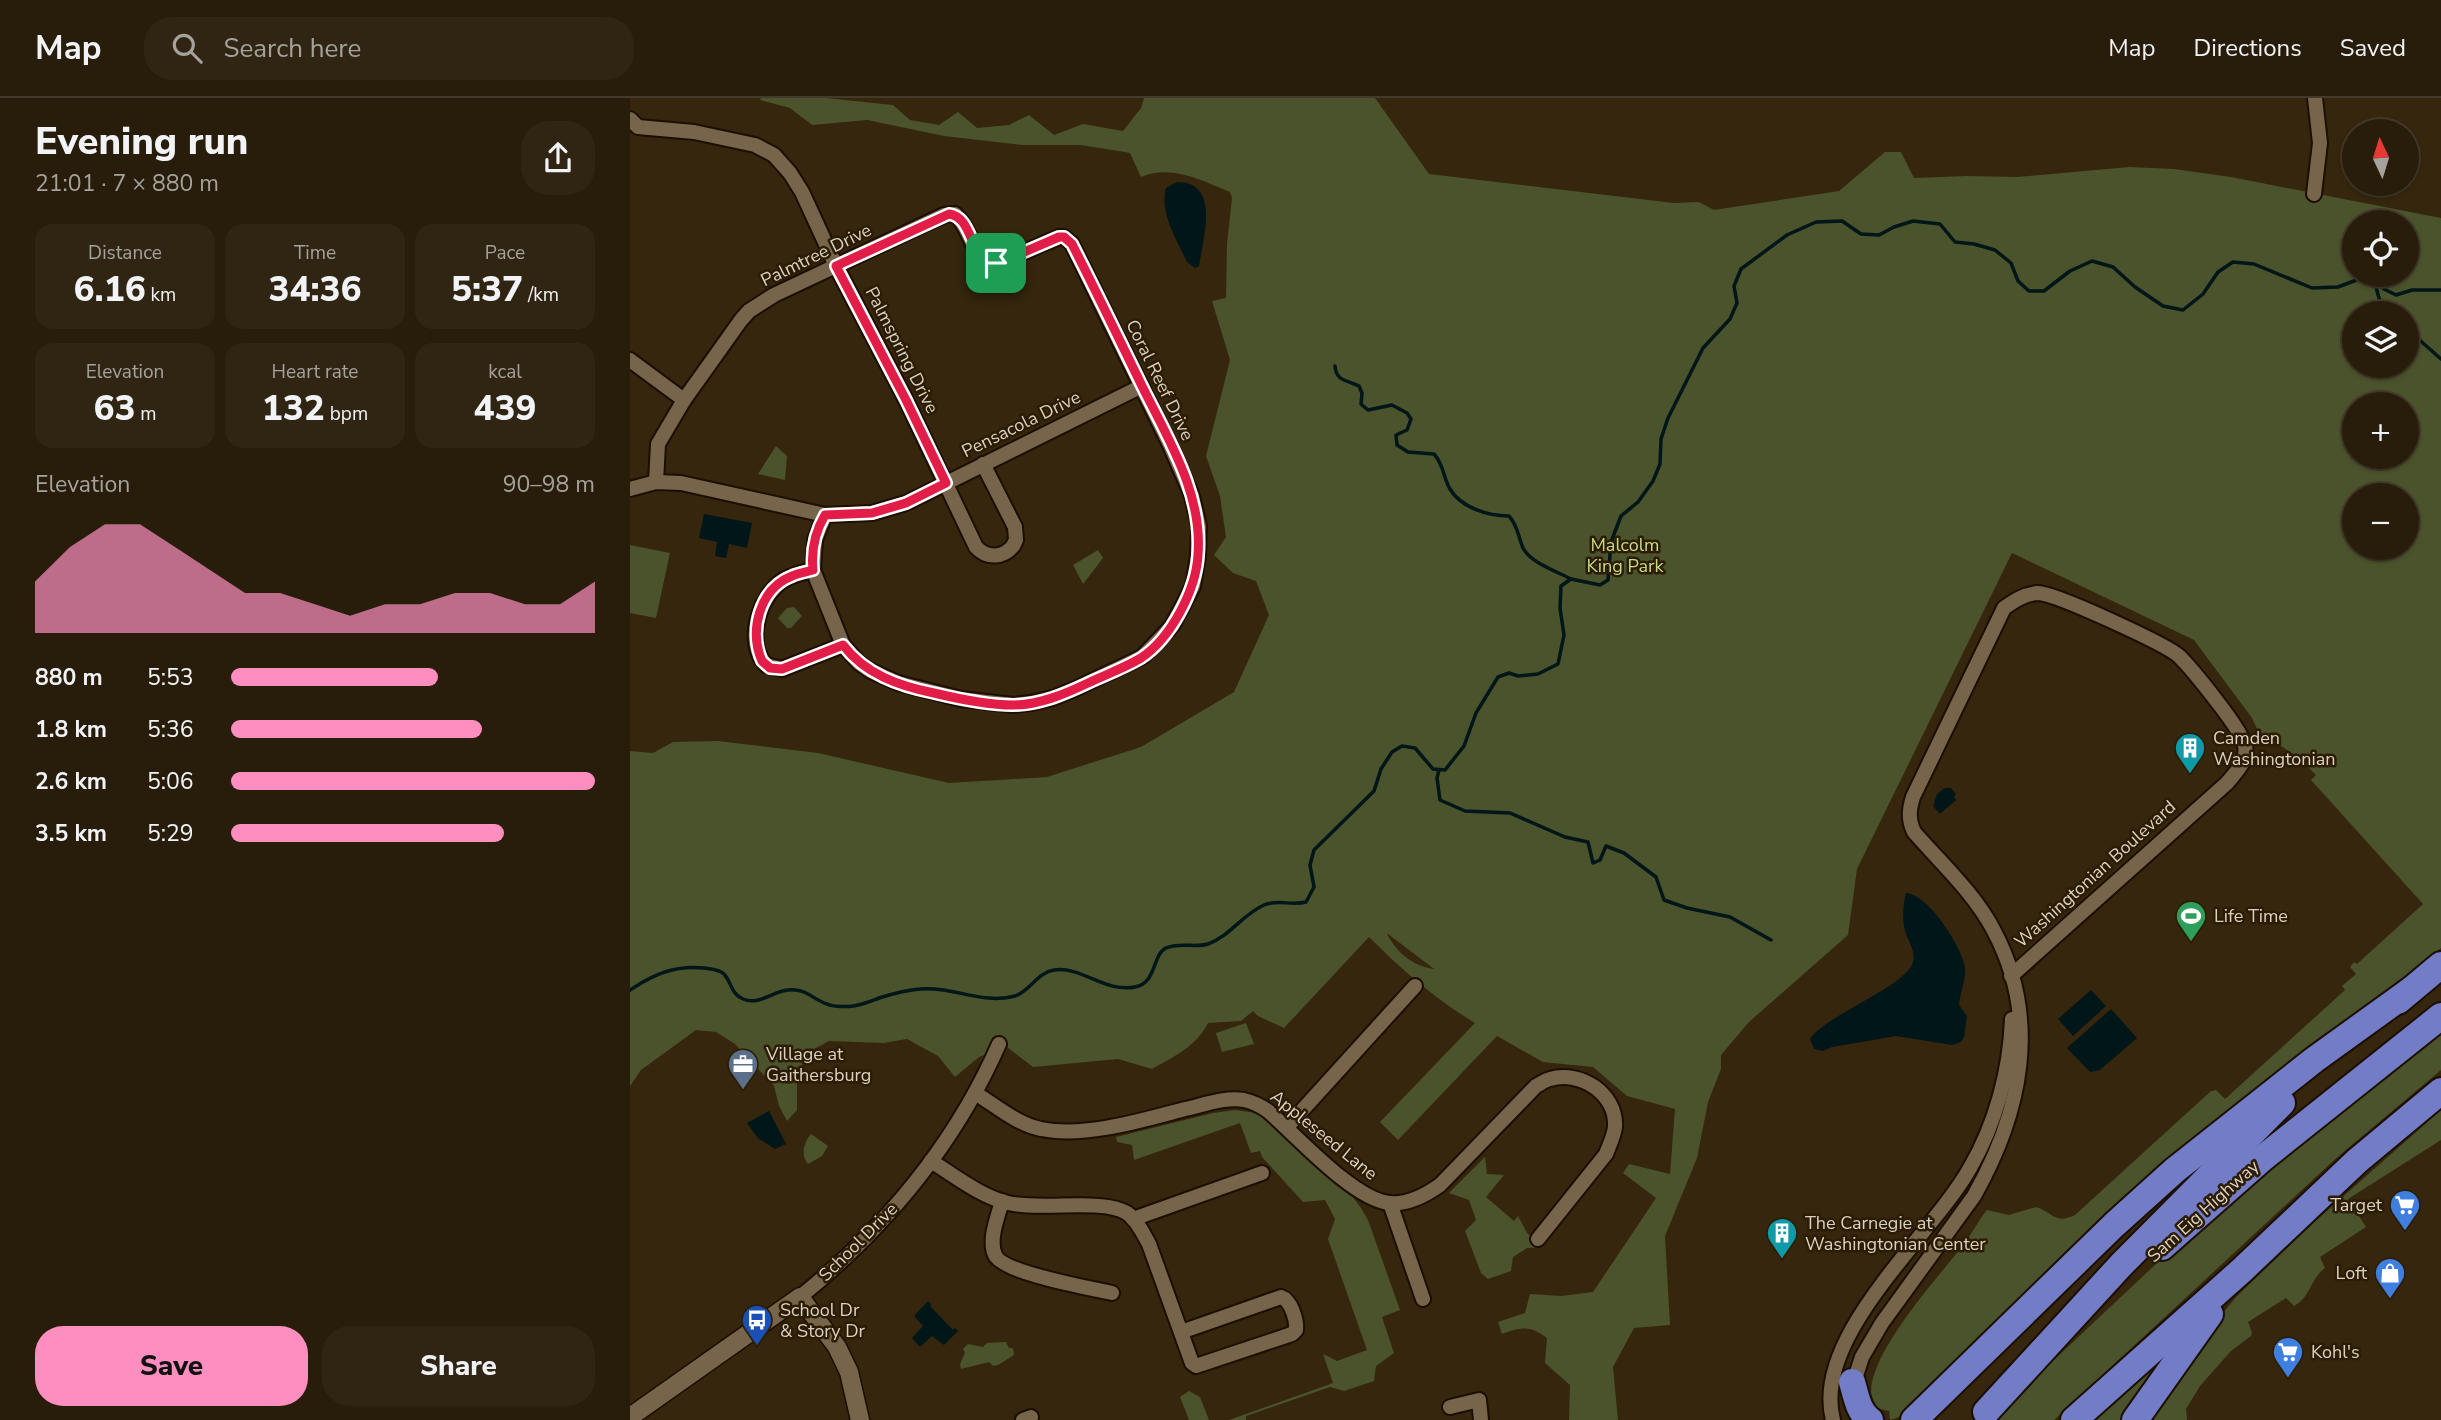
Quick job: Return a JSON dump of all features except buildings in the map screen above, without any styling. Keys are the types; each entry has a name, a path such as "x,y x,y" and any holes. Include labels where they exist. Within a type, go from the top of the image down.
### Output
{"highway":[{"path":"1982,1416 2121,1265 2240,1143 2321,1068 2441,965"},
{"path":"1913,1418 2166,1177 2304,1067 2412,989"},
{"name":"Sam Eig Highway","path":"1982,1416 2176,1234 2263,1158 2441,1016"},
{"path":"2074,1420 2242,1270 2357,1161 2441,1091"},
{"path":"2135,1420 2242,1270"},
{"path":"1852,1382 1858,1404 1865,1417 1870,1420"}],"street":[{"path":"2314,194 2320,143 2315,98"},
{"name":"Palmspring Drive","path":"633,128 705,134 755,145 774,155 790,173 802,192 836,266 981,552 993,556 1009,551 1016,541 1015,527 983,464"},
{"name":"Palmtree Drive","path":"656,482 658,444 684,400 749,311 774,295 949,214 955,215 962,222 976,252 990,263 1001,262 1054,238 1064,237"},
{"name":"Coral Reef Drive","path":"825,515 815,540 813,570 843,645 869,670 898,683 961,699 1013,705 1053,698 1142,657 1172,626 1193,586 1198,556 1199,526 1192,496 1142,386 1072,244 1064,237"},
{"path":"630,360 684,400"},
{"name":"Pensacola Drive","path":"630,489 656,482 681,483 825,515 872,513 906,503 1142,386"},
{"path":"813,570 783,580 766,597 756,634 759,654 766,665 782,669 843,645"},
{"name":"Washingtonian Boulevard","path":"1855,1420 1852,1382 1862,1357 1882,1323 1974,1196 1990,1167 2003,1137 2020,1066 2019,1005 1995,932 1967,893 1914,832 1909,810 2004,608 2025,596 2048,594 2094,613 2178,656 2241,733 2246,750 2241,765 2227,783 2011,976"},
{"path":"1287,1127 1415,986"},
{"name":"Washingtonian Boulevard","path":"1833,1420 1830,1405 1832,1382 1848,1337 1863,1310 1958,1187 1992,1118 2007,1066 2016,997"},
{"name":"School Drive","path":"630,1417 800,1297 882,1222 931,1161 975,1093 999,1044"},
{"path":"1423,1299 1390,1203 1426,1195 1440,1185 1536,1086 1549,1079 1566,1077 1596,1087 1609,1105 1615,1127 1606,1154 1538,1239"},
{"name":"Appleseed Lane","path":"975,1093 1028,1125 1042,1130 1112,1127 1220,1100 1242,1100 1258,1104 1360,1192 1390,1203"},
{"path":"931,1161 979,1191 1002,1201 1039,1207 1104,1206 1126,1212 1149,1244 1192,1363 1199,1367 1292,1334 1297,1325 1289,1302 1282,1297 1181,1332"},
{"path":"1133,1219 1262,1173"},
{"path":"1002,1201 993,1245 1000,1262 1021,1272 1112,1293"},
{"path":"800,1297 837,1347 849,1372 860,1420"},
{"path":"1863,1310 1882,1323"},
{"path":"1450,1406 1479,1400 1481,1420"}],"green space":[{"name":"Malcolm King Park","path":"826,98 893,105 910,120 939,125 958,112 977,128 1009,125 1029,115 1054,135 1083,124 1123,131 1141,108 1144,98 1375,98 1429,174 1674,203 1699,202 1714,210 1839,191 1885,152 1901,152 1914,178 2017,177 2129,167 2174,169 2231,177 2400,210 2342,210 2342,287 2419,287 2419,214 2441,218 2441,948 2194,1140 2000,1317 1908,1410 1890,1420 1889,1411 1876,1408 1871,1392 1875,1372 1901,1324 1987,1210 2009,1215 2036,1207 2062,1219 2075,1215 2211,1091 2216,1090 2225,1099 2345,990 2342,986 2356,974 2350,967 2354,962 2357,964 2423,904 2311,780 2316,775 2298,757 2258,731 2252,718 2194,640 2012,553 1857,869 1848,935 1749,1022 1721,1055 1721,1069 1708,1102 1697,1158 1665,1236 1670,1325 1634,1328 1613,1367 1618,1420 1569,1420 1570,1385 1545,1363 1547,1338 1525,1329 1502,1334 1498,1322 1525,1313 1530,1294 1561,1296 1593,1292 1656,1198 1623,1173 1629,1164 1670,1174 1675,1109 1627,1096 1593,1067 1543,1062 1497,1036 1398,1140 1380,1122 1475,1023 1419,983 1369,937 1284,1028 1253,1011 1241,1021 1208,1023 1191,1044 1152,1069 1118,1059 1033,1067 1007,1047 979,1057 955,1077 938,1056 907,1039 884,1043 829,1041 812,1050 797,1073 797,1110 787,1121 779,1106 774,1086 735,1044 716,1032 696,1030 641,1070 630,1086 630,751 653,753 673,742 718,741 818,753 949,783 1047,777 1141,747 1234,692 1269,615 1256,581 1233,573 1214,555 1226,537 1220,496 1206,456 1230,360 1212,301 1226,298 1227,244 1232,198 1230,192 1175,173 1153,173 1141,177 1130,153 1125,152 1080,145 1023,145 944,136 867,120 812,125 790,108 760,100","holes":["1388,934 1434,969 1406,958"]},
{"path":"776,446 787,456 785,480 758,474"},
{"path":"630,545 670,553 656,618 630,613"},
{"path":"1098,550 1103,558 1083,584 1073,565"},
{"path":"794,607 802,616 791,628 787,628 778,618 787,608"},
{"path":"1246,1023 1254,1044 1222,1052 1216,1033"},
{"path":"2441,1027 2441,1070 2333,1161 2054,1420 1990,1420 2190,1232"},
{"path":"1235,1110 1257,1113 1266,1119 1349,1192 1368,1220 1400,1310 1382,1317 1394,1353 1376,1366 1374,1381 1344,1391 1330,1387 1246,1416 1246,1420 1229,1420 1333,1383 1323,1354 1337,1361 1367,1350 1328,1239 1335,1219 1325,1200 1303,1202 1262,1157 1260,1151 1251,1153 1240,1123 1134,1160 1132,1145 1117,1142 1116,1137"},
{"path":"2441,1110 2441,1140 2348,1199 2366,1227 2320,1257 2325,1268 2316,1277 2304,1298 2294,1306 2286,1298 2248,1322 2251,1336 2231,1351 2200,1386 2186,1409 2187,1420 2145,1420 2237,1296 2313,1223"},
{"path":"811,1134 828,1146 822,1156 808,1164 804,1149"},
{"path":"1485,1157 1487,1174 1504,1175 1486,1197 1514,1221 1518,1216 1527,1233 1543,1247 1527,1248 1513,1257 1511,1271 1488,1279 1481,1273 1465,1231 1476,1220 1469,1200 1449,1193"},
{"path":"2192,1325 2126,1420 2090,1420"},
{"path":"1006,1342 1009,1348 1013,1348 1014,1355 998,1365 993,1366 989,1362 961,1369 960,1364 965,1353 963,1349 968,1344 983,1347 987,1343"},
{"path":"1189,1391 1200,1397 1209,1420 1189,1420 1180,1397"}],"shaded area":[{"path":"1177,182 1191,184 1200,191 1204,201 1205,227 1199,266 1195,268 1187,262 1167,217 1164,197 1166,188"},
{"path":"704,514 752,523 747,548 729,544 726,558 715,556 717,542 699,538"},
{"path":"1945,788 1951,788 1956,794 1956,800 1940,814 1933,806 1937,794"},
{"path":"1906,893 1924,902 1934,912 1951,935 1963,958 1965,972 1959,1005 1967,1016 1964,1037 1961,1042 1952,1045 1896,1036 1832,1047 1823,1051 1814,1049 1810,1039 1819,1030 1896,981 1913,962 1913,950 1903,922"},
{"path":"2091,990 2106,1006 2073,1036 2058,1019"},
{"path":"2111,1009 2137,1038 2100,1070 2090,1072 2067,1048"},
{"path":"769,1111 786,1144 775,1149 758,1138 747,1123"},
{"path":"928,1301 953,1330 955,1328 958,1331 944,1345 932,1336 920,1347 912,1338 923,1326 914,1316"}],"waterway":[{"path":"630,990 665,972 693,967 722,972 736,994 749,1001 794,990 830,1005 840,1006 856,1005 920,989 992,998 1015,996 1025,991 1043,974 1054,970 1074,972 1114,986 1135,987 1151,975 1158,956 1166,948 1208,944 1264,905 1306,902 1314,887 1310,865 1314,850 1374,791 1381,769 1392,752 1402,746 1415,748 1433,769 1445,770 1464,746 1476,713 1498,677 1509,673 1518,676 1538,674 1558,664 1564,635 1560,608 1561,586 1571,579 1600,585 1608,580 1611,542 1621,516 1638,502 1653,481 1660,464 1661,439 1668,418 1703,348 1730,319 1737,303 1734,286 1741,269 1787,235 1816,222 1842,221 1861,234 1879,235 1913,221 1940,224 1955,242 1995,250 2011,263 2018,281 2029,291 2044,291 2070,271 2092,261 2113,267 2135,287 2163,306 2183,310 2203,294 2218,272 2233,262 2254,264 2312,288 2338,287 2359,279 2375,280 2396,295 2412,290 2441,290"},
{"path":"2376,287 2381,301"},
{"path":"2419,340 2441,359"},
{"path":"1335,366 1340,378 1359,386 1362,393 1361,404 1368,410 1392,405 1407,413 1411,419 1407,430 1396,435 1397,445 1408,452 1434,454 1455,496 1476,510 1509,516 1527,553 1538,562 1571,579"},
{"path":"1439,770 1437,778 1440,800 1465,811 1510,813 1565,837 1588,842 1593,863 1600,860 1606,846 1624,853 1656,877 1664,900 1730,917 1771,940"}],"place":[{"name":"Camden Washingtonian","path":"2190,775"},
{"name":"Life Time","path":"2191,943"},
{"name":"Village at Gaithersburg","path":"743,1091"},
{"name":"Target","path":"2405,1232"},
{"name":"The Carnegie at Washingtonian Center","path":"1782,1260"},
{"name":"Loft","path":"2390,1300"},
{"name":"School Dr & Story Dr","path":"757,1347"},
{"name":"Kohl's","path":"2288,1379"}],"route":[{"path":"949,214 955,215 962,222 980,257 990,263 996,263 1054,238 1064,237 1072,244 1192,496 1199,526 1198,556 1193,586 1184,606 1172,626 1142,657 1053,698 1031,703 1013,705 923,691 869,670 843,645 782,669 770,668 762,661 757,645 756,634 761,608 773,588 783,580 813,570 815,540 825,515 872,513 906,503 946,483 836,266 949,214"}]}
